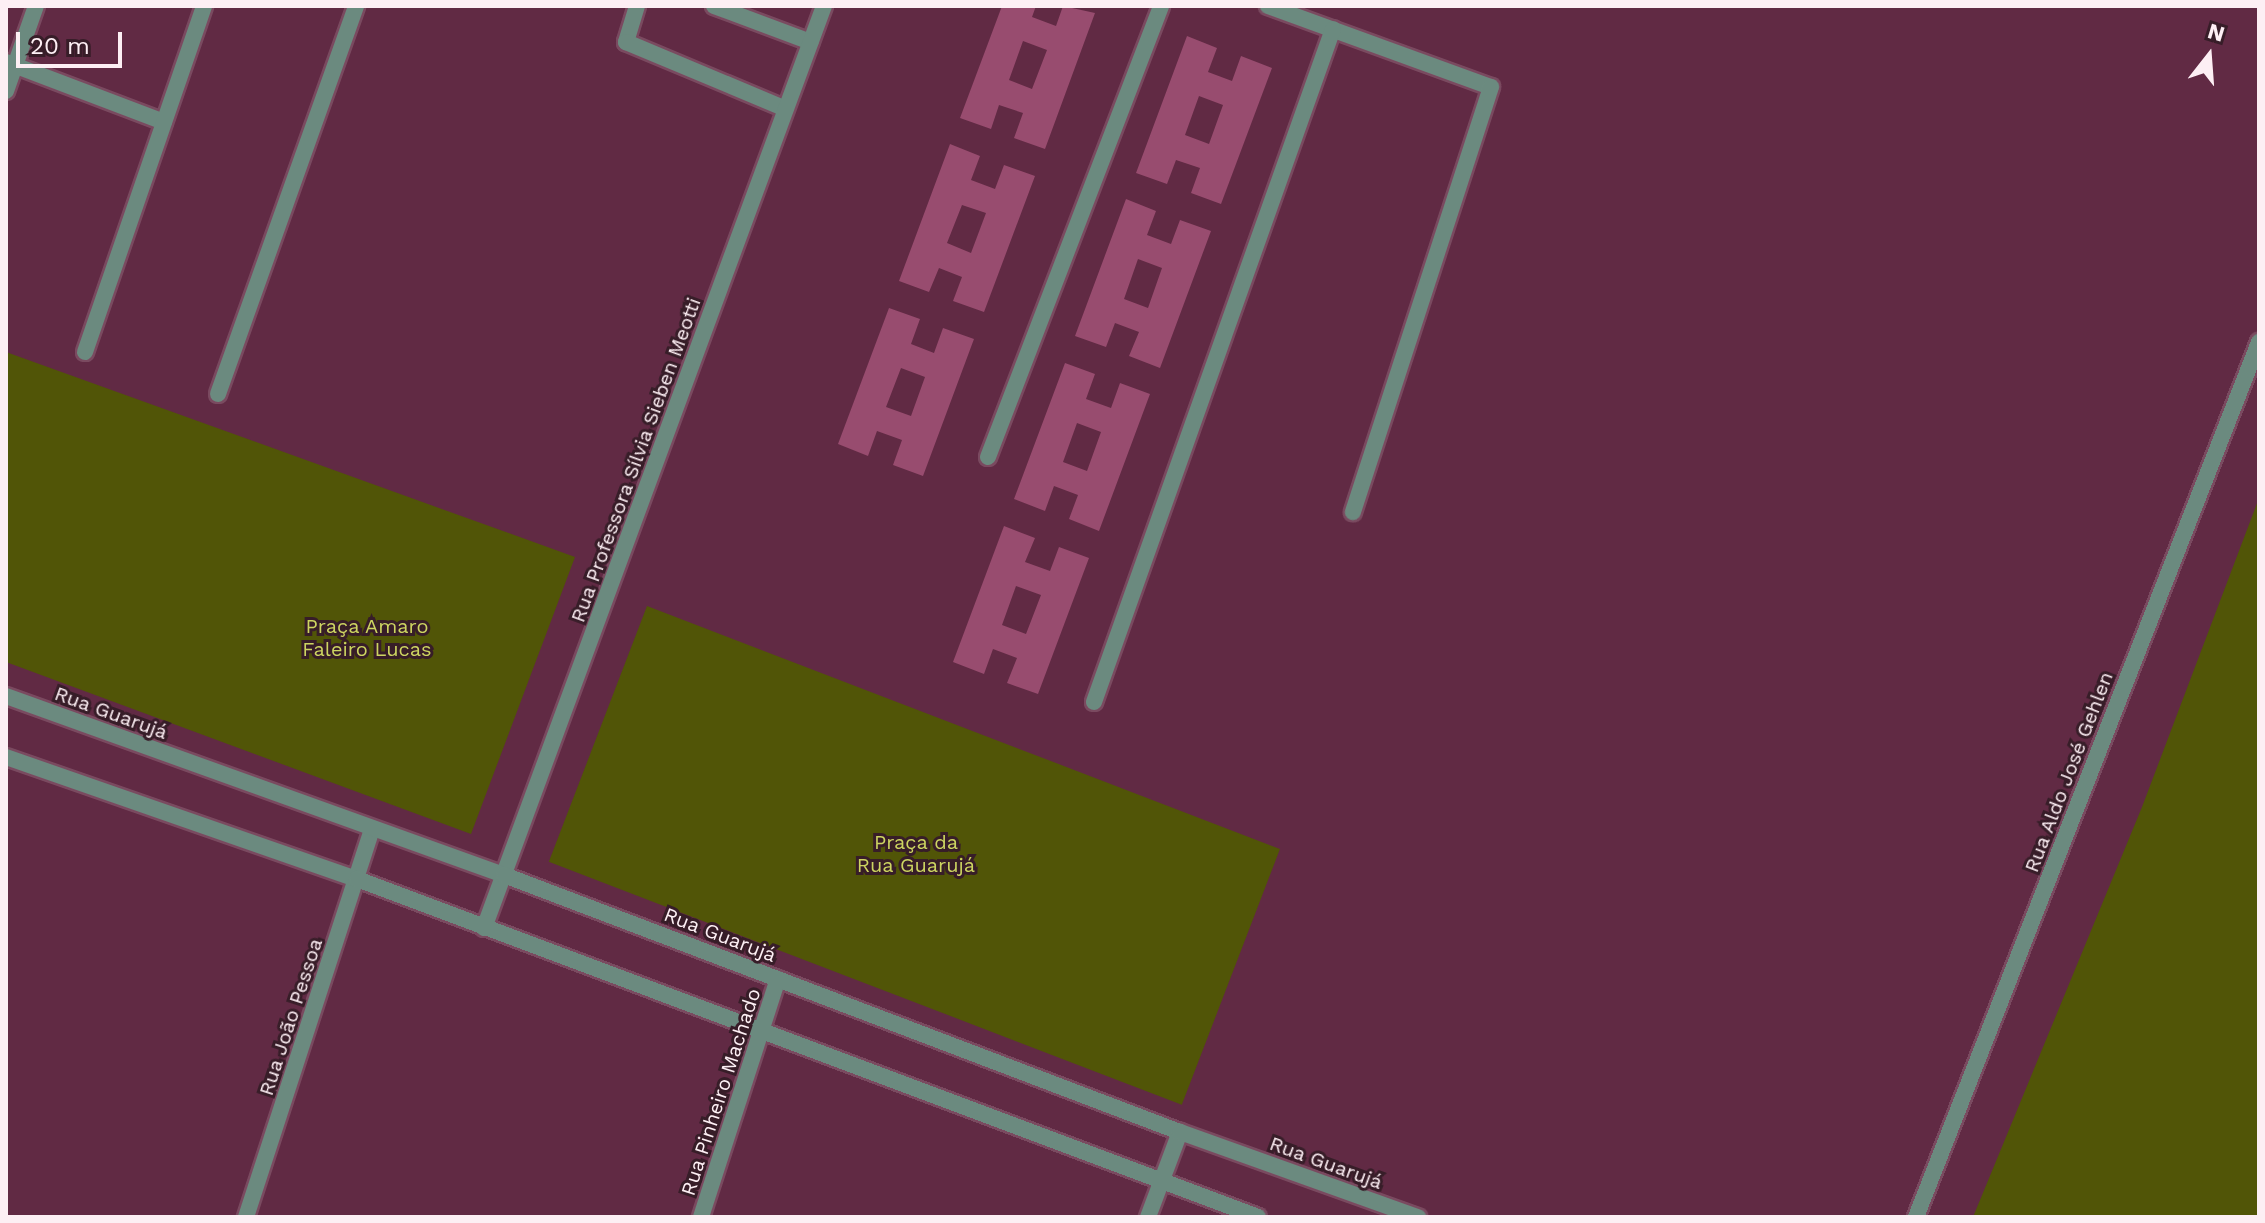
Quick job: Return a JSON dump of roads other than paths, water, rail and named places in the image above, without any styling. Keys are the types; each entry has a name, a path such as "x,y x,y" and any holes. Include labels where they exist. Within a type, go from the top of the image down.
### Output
{"street":[{"path":"6,91 10,63 36,6"},
{"path":"85,352 204,6"},
{"path":"218,394 356,6"},
{"path":"637,6 626,42 786,109"},
{"path":"714,6 811,42"},
{"name":"Rua Professora Sílvia Sieben Meotti","path":"484,928 824,6"},
{"path":"988,457 1161,6"},
{"path":"1268,6 1491,87 1353,512"},
{"path":"1094,702 1333,29"},
{"path":"10,63 164,122"},
{"name":"Rua Aldo José Gehlen","path":"1916,1217 2259,342"},
{"name":"Rua Guarujá","path":"6,696 504,875 1180,1132 1418,1217"},
{"path":"6,757 357,879 1258,1217"},
{"name":"Rua João Pessoa","path":"246,1217 372,829"},
{"name":"Rua Pinheiro Machado","path":"701,1217 764,1032 778,979"},
{"path":"1148,1217 1180,1132"}],"park label":[{"name":"Praça Amaro Faleiro Lucas","path":"367,638"},
{"name":"Praça da Rua Guarujá","path":"916,854"}]}
